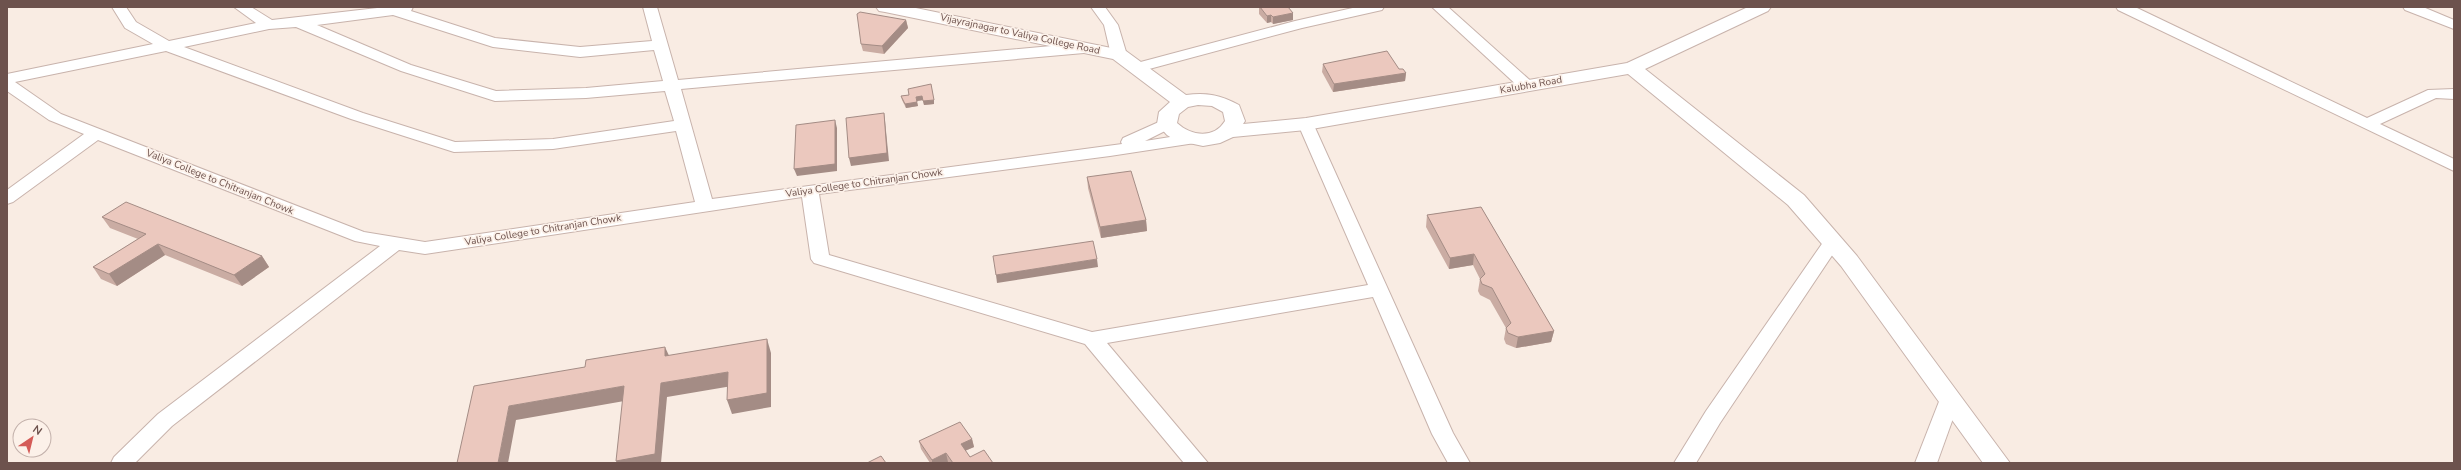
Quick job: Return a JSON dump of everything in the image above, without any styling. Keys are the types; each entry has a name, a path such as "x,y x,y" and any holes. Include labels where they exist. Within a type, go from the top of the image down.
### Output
{"street":[{"path":"119,7 130,25 167,46 357,116 454,147 553,144 683,125"},
{"path":"241,7 269,25"},
{"path":"7,79 269,25 413,7"},
{"path":"650,7 705,206"},
{"name":"Vijayrajnagar to Valiya College Road","path":"885,7 1119,55 1144,71 1182,102"},
{"path":"1098,7 1111,25 1119,55"},
{"path":"1144,71 1296,18 1376,7"},
{"path":"1439,7 1527,86"},
{"name":"Kalubha Road","path":"1232,123 1297,125 1632,68 1762,7"},
{"path":"2122,7 2454,166"},
{"path":"2410,7 2454,25"},
{"path":"394,10 494,42 580,52 660,45"},
{"path":"298,22 406,68 495,96 586,93 672,86 1084,48"},
{"path":"1632,68 1796,200 1832,242 1997,463"},
{"name":"Vijayrajnagar to Valiya College Road","path":"1144,71 1207,99"},
{"name":"Valiya College to Chitranjan Chowk","path":"7,84 55,117 361,237 425,248 810,190 1110,151 1189,139"},
{"path":"2367,124 2434,93 2454,94"},
{"path":"1207,99 1225,105 1232,123 1211,139 1189,139 1176,133 1167,124 1169,112 1182,102 1207,99"},
{"name":"Valiya College to Chitranjan Chowk","path":"1110,151 1167,124"},
{"path":"1297,125 1379,289 1443,434 1459,463"},
{"path":"7,198 97,133"},
{"path":"810,190 820,259 1092,339 1379,289"},
{"path":"1685,463 1713,417 1832,242"},
{"path":"122,463 165,420 396,243"},
{"path":"1092,339 1197,463"},
{"path":"1926,463 1950,399"}],"building":[{"path":"1260,7 1288,7 1293,13 1273,17 1271,15 1267,16"},
{"path":"860,12 906,20 882,46 861,44 857,14"},
{"path":"1387,51 1399,69 1403,69 1406,73 1334,84 1323,64"},
{"path":"931,84 934,100 923,101 922,96 916,97 917,102 905,104 901,96 909,95 908,89"},
{"path":"884,113 887,153 849,158 846,118"},
{"path":"835,120 835,164 794,169 796,125"},
{"path":"1131,171 1146,220 1100,227 1087,177"},
{"path":"126,202 262,256 234,275 158,244 109,274 93,267 146,234 102,217"},
{"path":"1481,207 1554,331 1518,337 1508,333 1506,328 1511,323 1492,288 1482,284 1480,279 1485,274 1474,254 1450,258 1427,215"},
{"path":"1093,241 1097,259 996,275 993,256"},
{"path":"767,339 767,393 727,400 728,372 661,383 655,454 616,461 624,386 509,406 498,463 457,463 474,386 585,367 586,360 665,347 665,356"},
{"path":"960,422 972,439 961,444 970,457 984,450 993,463 953,463 946,453 932,460 919,441"},
{"path":"881,456 886,463 867,463"}]}
